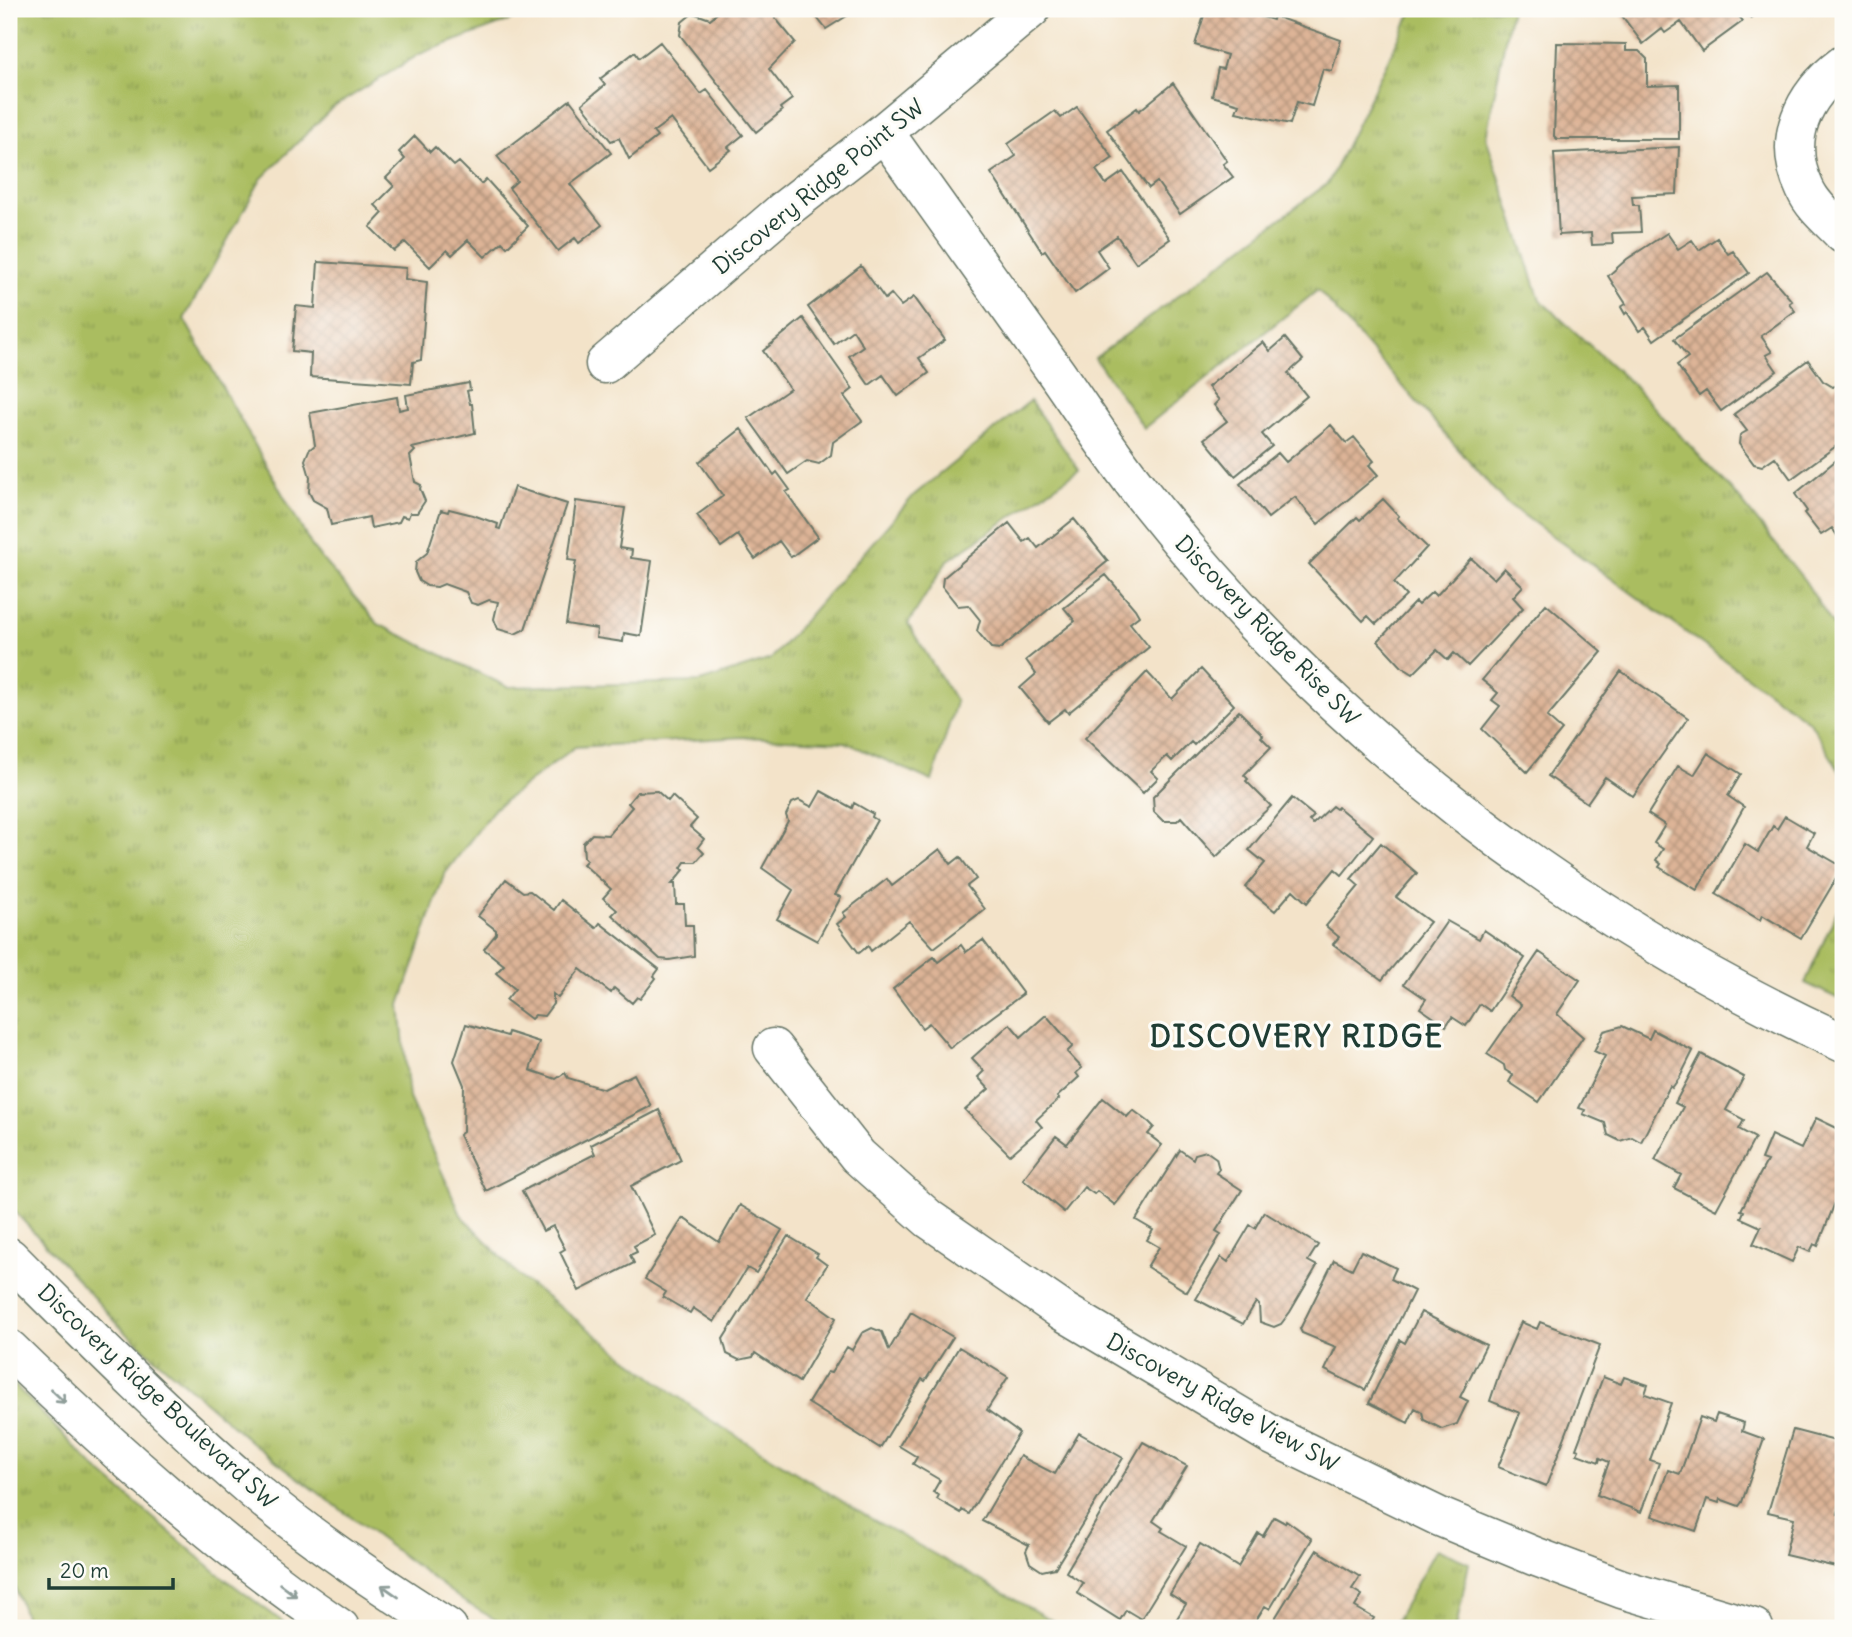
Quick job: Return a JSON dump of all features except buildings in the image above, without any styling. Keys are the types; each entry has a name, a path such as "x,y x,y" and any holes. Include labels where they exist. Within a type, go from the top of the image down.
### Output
{"street":[{"name":"Discovery Ridge Point SW","path":"605,364 784,210 884,132 1031,9"},
{"path":"1843,65 1821,82 1809,100 1801,117 1795,143 1798,170 1805,190 1843,234"},
{"name":"Discovery Ridge Rise SW","path":"884,132 1142,494 1219,585 1310,681 1480,828 1555,881 1713,977 1843,1043"},
{"name":"Discovery Ridge View SW","path":"773,1048 859,1156 929,1219 1064,1312 1250,1422 1440,1517 1534,1556 1622,1589 1754,1628"},
{"name":"Discovery Ridge Boulevard SW","path":"9,1257 116,1364 254,1490 394,1594 448,1628"},
{"path":"9,1349 90,1428 140,1471 232,1548 340,1628"}],"green space":[{"path":"9,9 529,9 519,17 420,54 332,108 261,179 184,319 314,550 378,624 508,687 700,682 771,659 914,495 1030,401 1079,470 947,561 908,624 956,702 932,781 845,742 744,737 575,747 495,808 444,875 400,1005 409,1098 461,1215 521,1278 704,1416 863,1514 1065,1628 510,1628 463,1601 256,1446 124,1331 9,1205"},
{"path":"1413,9 1511,9 1486,137 1540,300 1631,383 1738,497 1805,581 1843,641 1843,777 1810,722 1504,501 1318,290 1144,428 1095,358 1328,183"},
{"path":"1843,898 1843,1001 1805,983"},
{"path":"9,1379 94,1467 216,1572 291,1628 29,1628 9,1570"},
{"path":"1436,1549 1469,1563 1456,1628 1392,1628"}],"district":[{"name":"DISCOVERY RIDGE","path":"1297,1036"}]}
